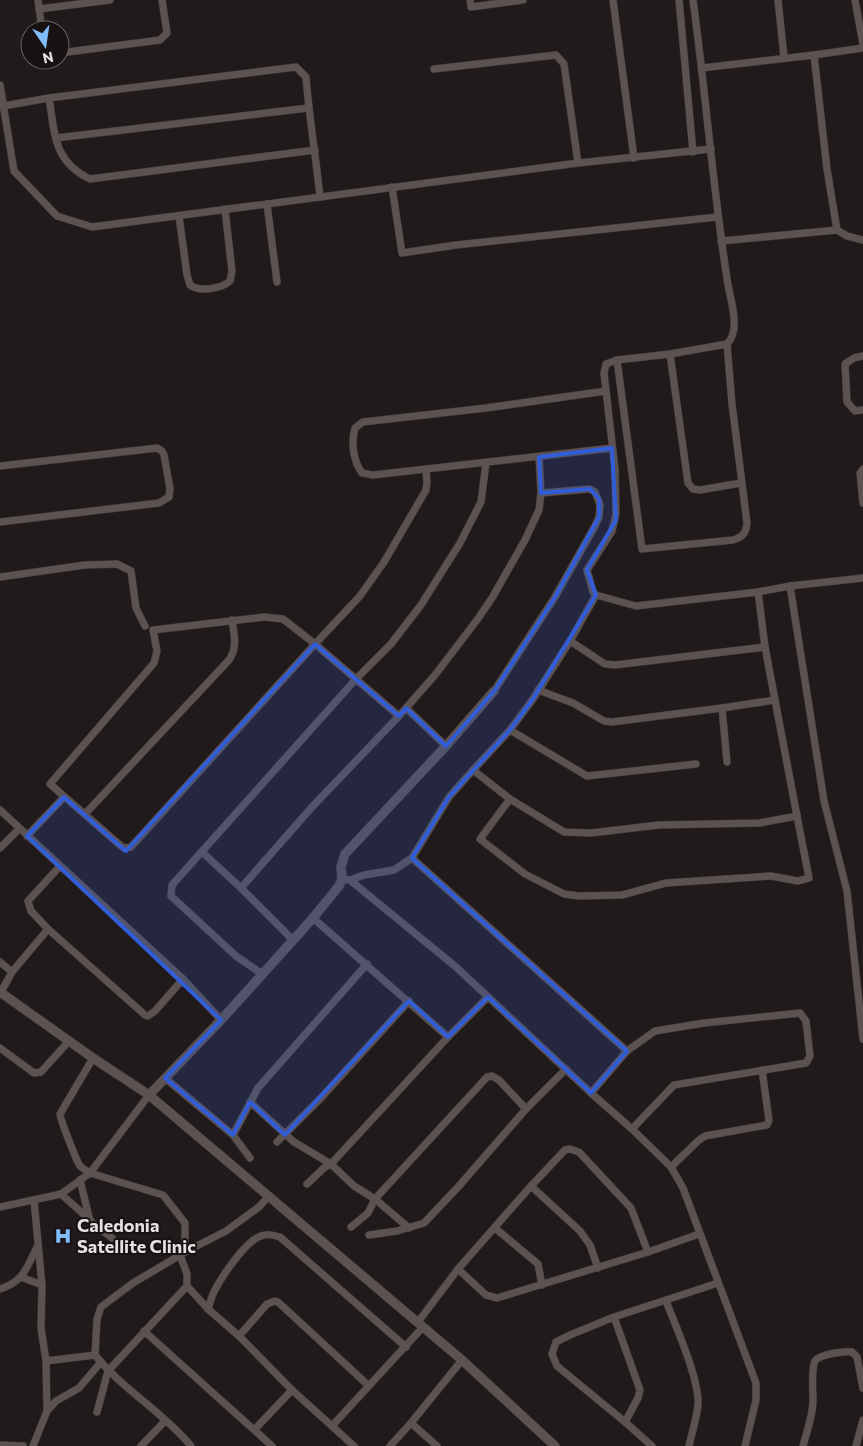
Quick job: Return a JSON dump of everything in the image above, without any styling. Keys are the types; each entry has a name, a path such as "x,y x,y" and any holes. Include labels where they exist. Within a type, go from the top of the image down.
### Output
{"street":[{"path":"38,0 41,20"},
{"path":"39,9 110,0"},
{"path":"70,52 160,40 167,33 162,0"},
{"path":"470,0 471,7 523,0"},
{"path":"613,0 634,158"},
{"path":"679,0 693,152"},
{"path":"617,360 642,549 733,540 743,536 747,523 732,404 727,344 733,336 734,326 721,241 693,0"},
{"path":"778,0 784,57"},
{"path":"855,0 863,44"},
{"path":"702,68 863,48"},
{"path":"434,69 556,55 564,64 578,163"},
{"path":"814,55 837,230"},
{"path":"3,106 49,98 296,67 306,77 308,108 320,197"},
{"path":"0,85 14,171 57,216 92,227 578,163 711,149"},
{"path":"49,98 56,138 63,158 77,173 90,179 315,150"},
{"path":"56,138 308,108"},
{"path":"392,187 402,253 456,245 718,217"},
{"path":"267,204 277,282"},
{"path":"179,216 190,285 200,289 223,286 230,282 232,271 225,209"},
{"path":"721,241 837,230 847,236 863,240"},
{"path":"727,344 670,354 617,360 606,364 604,373 615,469 616,520 612,531 588,570 593,592 596,595 636,606 863,578"},
{"path":"670,354 688,483 693,489 700,490 742,483"},
{"path":"863,356 854,358 845,364 847,402 855,411 863,410"},
{"path":"606,391 505,406 363,422 355,428 354,452 358,468 362,473 373,475 612,448"},
{"path":"0,466 157,448 164,455 170,488 168,497 159,503 0,522"},
{"path":"242,888 312,807 406,708 434,675 492,598 537,515 540,493 539,456"},
{"path":"262,974 236,956 170,896 172,885 356,679 391,644 421,604 460,543 481,502 486,462"},
{"path":"863,469 860,473 863,503"},
{"path":"399,716 316,644 283,619 264,617 153,630 157,651 154,664 50,784 121,846 124,848 131,847 316,644 360,596 384,562 426,490 426,470"},
{"path":"540,493 590,489 595,492 599,499 599,517 555,597 494,691 446,746 345,854 341,867 346,880 456,967 671,1167 683,1188 757,1388 745,1446"},
{"path":"0,577 84,565 117,564 131,571 136,608 145,626"},
{"path":"790,586 824,801 847,891 863,1039"},
{"path":"510,799 480,838 525,874 564,894 579,896 622,895 666,883 771,876 798,880 809,878 764,647 758,592"},
{"path":"0,1207 61,1194 90,1173 149,1095 222,1020 346,880 394,870 412,858 450,797 510,730 538,690 570,641 596,595"},
{"path":"85,814 229,660 234,650 235,641 232,620"},
{"path":"570,641 605,664 610,665 764,647"},
{"path":"538,690 573,703 604,721 612,722 774,700"},
{"path":"406,708 446,746"},
{"path":"722,708 727,762"},
{"path":"510,730 587,776 696,764"},
{"path":"473,770 510,799 564,832 590,833 660,825 759,823 797,816"},
{"path":"27,836 64,797"},
{"path":"0,810 183,980 222,1020"},
{"path":"0,848 19,829"},
{"path":"202,852 242,888 292,940"},
{"path":"412,858 627,1051"},
{"path":"60,866 28,901 31,911 48,929 145,1015 148,1016 155,1011 183,980"},
{"path":"313,918 448,1037"},
{"path":"48,929 12,972 0,992 149,1095 462,1360 555,1446"},
{"path":"0,962 12,972"},
{"path":"233,1135 258,1088 367,964"},
{"path":"307,1184 325,1167 331,1164 448,1037 488,997"},
{"path":"277,1142 321,1098 409,1001"},
{"path":"592,1093 627,1051 655,1031 800,1013 806,1021 810,1056 806,1063 674,1085 632,1129"},
{"path":"0,1048 34,1073 41,1072 69,1041"},
{"path":"93,1058 60,1114 60,1119 80,1166 90,1173 163,1195 184,1223 187,1251"},
{"path":"369,1235 397,1232 424,1223 526,1109 566,1069"},
{"path":"671,1167 702,1137 768,1125 769,1120 762,1070"},
{"path":"351,1227 368,1213 375,1199 487,1077 492,1076 498,1080 526,1109"},
{"path":"165,1078 233,1135 250,1158"},
{"path":"250,1102 285,1135 331,1164 354,1186 375,1199 409,1228"},
{"path":"332,1426 406,1347 458,1269 565,1150 570,1149 579,1152 631,1208 648,1252"},
{"path":"80,1180 90,1221"},
{"path":"531,1186 580,1231 590,1245 598,1268"},
{"path":"61,1194 112,1238"},
{"path":"191,1446 108,1371 95,1354 96,1325 101,1307 133,1283 187,1251 226,1231 259,1207 268,1197"},
{"path":"34,1200 42,1285 41,1328 46,1361 47,1411"},
{"path":"495,1228 538,1264 542,1286"},
{"path":"208,1309 213,1293 247,1246 261,1235 271,1234 280,1237 406,1347"},
{"path":"458,1269 486,1295 492,1298 542,1286 700,1234"},
{"path":"0,1289 13,1285 21,1277 38,1244"},
{"path":"180,1255 187,1274 187,1286 208,1309 239,1336 292,1390 354,1446"},
{"path":"21,1277 42,1285"},
{"path":"652,1446 557,1366 552,1354 554,1346 563,1338 614,1317 718,1283"},
{"path":"97,1412 108,1371 187,1286"},
{"path":"666,1300 698,1394 696,1419 689,1446"},
{"path":"239,1336 267,1304 275,1301 281,1304 369,1386"},
{"path":"614,1317 640,1390 638,1398 625,1422"},
{"path":"144,1331 272,1446"},
{"path":"803,1446 813,1404 814,1367 816,1360 835,1353 852,1352 858,1357 863,1388"},
{"path":"46,1361 95,1354"},
{"path":"390,1446 462,1360"},
{"path":"33,1446 47,1411 56,1401 79,1388 101,1362"},
{"path":"254,1429 292,1390"},
{"path":"856,1446 863,1420"},
{"path":"141,1446 165,1421"},
{"path":"411,1423 437,1446"},
{"path":"0,1445 23,1446"}],"highlighted area":[{"path":"612,448 616,520 587,570 596,595 533,699 510,730 449,797 412,858 627,1051 591,1093 488,997 448,1037 409,1001 285,1135 250,1102 233,1135 165,1078 221,1020 27,836 64,797 126,851 315,644 399,716 406,708 446,746 494,691 555,597 599,517 599,499 590,489 541,493 539,457"}],"place":[{"name":"Caledonia Satellite Clinic","path":"63,1236"}]}
